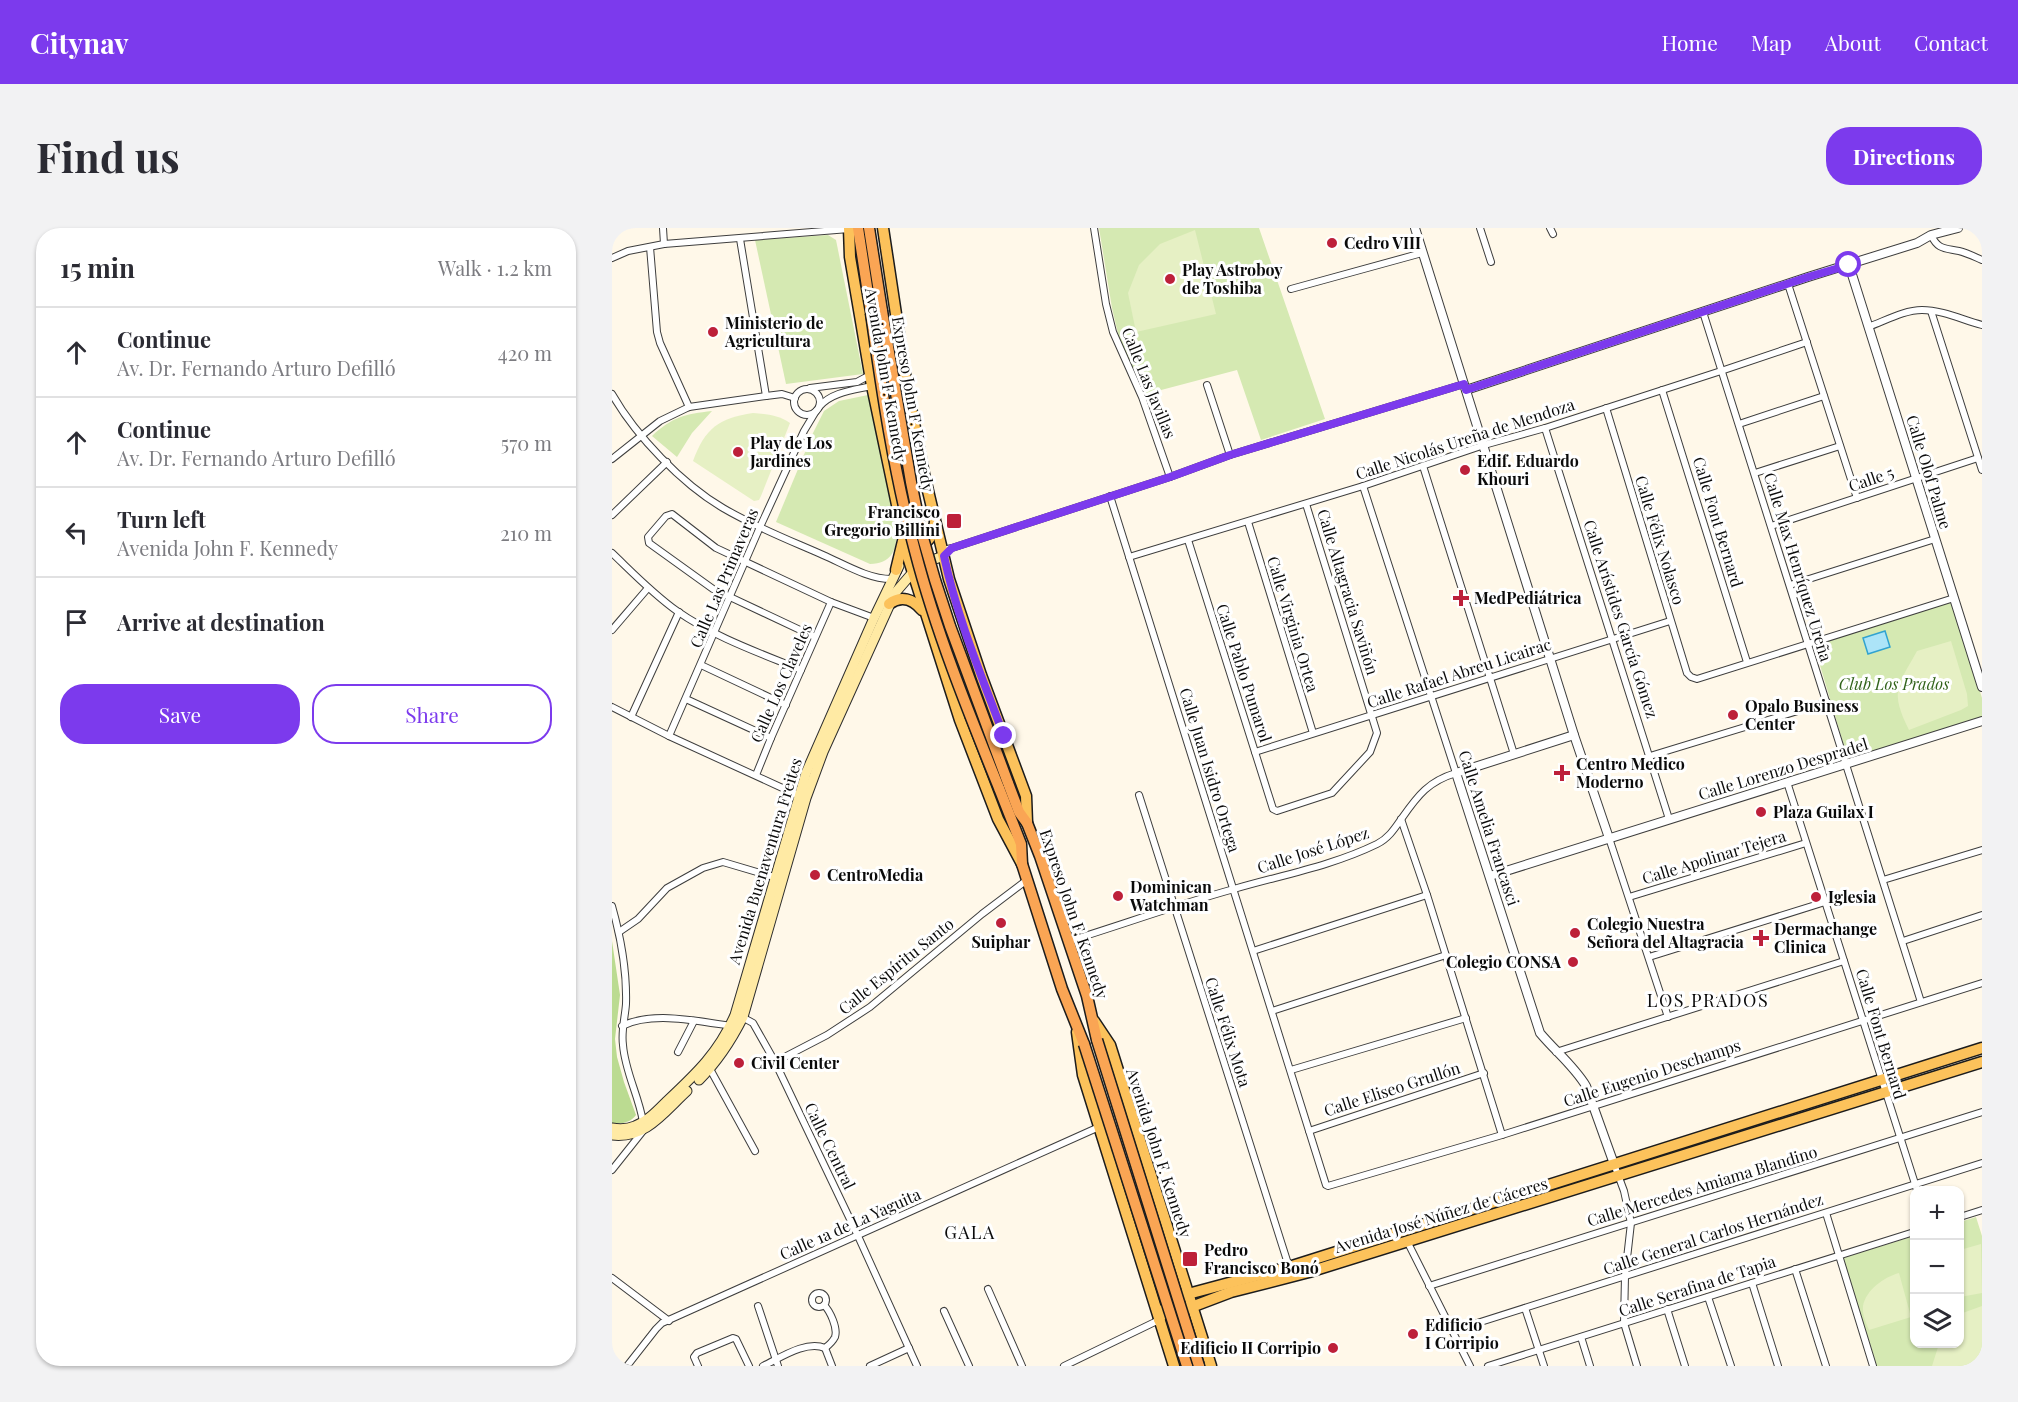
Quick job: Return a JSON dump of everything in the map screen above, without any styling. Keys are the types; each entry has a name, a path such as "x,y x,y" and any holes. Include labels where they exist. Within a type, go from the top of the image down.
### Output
{"highway":[{"name":"Expreso John F. Kennedy","path":"852,228 876,312 921,531 935,580 1021,844 1022,864 1027,880 1062,989 1084,1044 1187,1366"},
{"name":"Expreso John F. Kennedy","path":"869,228 876,312"},
{"name":"Expreso John F. Kennedy","path":"1003,786 1028,823 1069,941 1094,1021 1097,1040 1199,1366"}],"main road":[{"name":"Avenida John F. Kennedy","path":"852,228 850,257 871,381 908,557 948,686 971,750 998,819 1022,864"},
{"name":"Avenida John F. Kennedy","path":"883,228 903,366 935,522 946,551 949,579 981,675 1026,796 1028,823"},
{"path":"894,575 903,536 911,543 923,544 931,538 935,522"},
{"path":"908,557 918,552 946,551"},
{"name":"Avenida Buenaventura Freites","path":"643,1127 701,1069 739,1016 774,877 802,797 889,603 901,583 920,564 946,551"},
{"name":"Avenida Buenaventura Freites","path":"643,1127 650,1126 710,1069 728,1045 739,1016 813,756 894,575 908,557"},
{"path":"918,590 922,580 930,574 941,573 949,579"},
{"path":"889,603 900,598 910,600 926,616"},
{"path":"1076,1020 1083,1075 1174,1366"},
{"name":"Avenida John F. Kennedy","path":"1094,1021 1110,1045 1211,1366"},
{"name":"Avenida José Núñez de Cáceres","path":"1159,1320 1231,1292 1614,1164 1982,1048"},
{"name":"Avenida José Núñez de Cáceres","path":"1159,1320 1165,1305 1173,1299 1188,1294 1290,1272 1407,1241 1982,1062"},
{"path":"612,1128 643,1127"},
{"path":"612,1135 630,1135 643,1127"},
{"path":"1145,1276 1157,1291 1170,1292 1178,1286 1178,1263"},
{"path":"1168,1348 1172,1326 1181,1323 1190,1323 1203,1340"}],"street":[{"path":"663,228 664,244"},
{"path":"612,258 628,251 664,244 852,228"},
{"name":"Calle Las Javillas","path":"1094,228 1106,304 1113,332 1142,397 1170,477"},
{"path":"1415,228 1574,735 1668,1017"},
{"path":"1480,228 1491,262"},
{"path":"946,551 1230,455 1465,387 1958,228"},
{"path":"1931,235 1940,247 1960,251 1982,260"},
{"path":"740,238 766,396"},
{"path":"650,247 657,332 689,407"},
{"path":"1291,289 1422,253"},
{"name":"Calle Olof Palme","path":"1849,265 1982,687"},
{"path":"1788,284 1857,498"},
{"path":"1868,327 1909,312 1931,310 1982,325"},
{"path":"1931,310 1982,470"},
{"name":"Calle Max Henríquez Ureña","path":"1703,312 1921,1002"},
{"name":"Calle Nicolás Ureña de Mendoza","path":"1129,557 1363,486 1807,342"},
{"path":"804,431 795,406 795,398 799,392 806,389 871,381"},
{"name":"Calle Las Primaveras","path":"669,736 804,431 824,402 871,381"},
{"path":"1207,385 1230,455"},
{"path":"799,412 810,415 818,409 820,403 818,395 806,389"},
{"name":"Calle Font Bernard","path":"1662,390 1747,662"},
{"path":"612,394 641,436 689,483 722,507 760,527 875,577 894,575"},
{"path":"612,459 660,421 689,407 782,394 795,398"},
{"path":"1738,424 1824,396"},
{"path":"612,410 618,405"},
{"name":"Calle Félix Nolasco","path":"1606,408 1687,673 1697,679 1747,662"},
{"name":"Calle Arístides García Gómez","path":"1545,428 1669,819"},
{"path":"1755,473 1840,446"},
{"name":"Calle 5","path":"1772,525 1978,458"},
{"path":"612,515 667,462"},
{"path":"1424,465 1488,678 1514,754"},
{"name":"Calle Amelia Francasci","path":"1363,486 1433,696 1540,1033 1580,1076 1591,1095 1614,1164"},
{"name":"Calle Juan Isidro Ortega","path":"1110,496 1326,1185 1330,1186"},
{"name":"Calle Altagracia Saviñón","path":"1277,811 1325,796 1338,788 1373,746 1377,733 1306,504"},
{"path":"815,637 700,581 649,543 647,539 666,516 672,514 716,548 831,602 874,618"},
{"name":"Calle Virginia Ortea","path":"1248,522 1313,734"},
{"path":"1790,585 1935,539"},
{"name":"Calle Pablo Pumarol","path":"1188,540 1273,809 1277,811"},
{"path":"612,553 648,588 679,612 715,633 801,670"},
{"path":"612,630 648,588"},
{"path":"1747,662 1954,598"},
{"name":"Calle Los Claveles","path":"756,775 831,602"},
{"path":"631,717 679,612"},
{"name":"Calle Rafael Abreu Licairac","path":"1255,752 1670,621"},
{"path":"701,665 786,705"},
{"path":"686,699 771,738"},
{"path":"1650,756 1827,702"},
{"path":"612,707 669,736 802,797"},
{"name":"Calle Lorenzo Despradel","path":"1490,876 1982,721"},
{"name":"Calle José López","path":"1069,941 1233,889 1351,855 1380,842 1392,833 1423,790 1434,781 1574,735"},
{"name":"Calle Font Bernard","path":"1787,782 1915,1186"},
{"name":"Calle Félix Mota","path":"1139,795 1290,1272"},
{"path":"1401,819 1502,1135"},
{"name":"Calle Apolinar Tejera","path":"1629,897 1806,843"},
{"path":"1884,880 1982,850"},
{"path":"619,932 638,919 667,888 703,868 723,862 774,877"},
{"name":"Calle Espíritu Santo","path":"775,1062 827,1035 863,1012 1027,880"},
{"path":"1253,951 1427,895"},
{"path":"1648,957 1825,902"},
{"path":"612,906 619,932 625,978 626,1006 622,1026 623,1047 643,1127 612,1170"},
{"path":"1902,941 1982,915"},
{"path":"1272,1011 1446,955"},
{"path":"1556,1052 1844,961"},
{"name":"Calle Eugenio Deschamps","path":"1330,1186 1502,1135 1982,983"},
{"name":"Calle Central","path":"739,1016 753,1023 775,1062 917,1366"},
{"path":"1291,1070 1466,1018"},
{"path":"622,1026 632,1021 646,1019 694,1020 731,1026"},
{"path":"678,1052 694,1020"},
{"path":"710,1069 755,1151"},
{"name":"Calle Eliseo Grullón","path":"1309,1131 1484,1073"},
{"name":"Calle Mercedes Amiama Blandino","path":"1429,1286 1982,1112"},
{"name":"Calle 1a de La Yaguita","path":"627,1366 656,1329 669,1321 1099,1127"},
{"name":"Calle General Carlos Hernández","path":"1921,1186 1982,1163"},
{"path":"1614,1164 1624,1191 1631,1223 1625,1276 1624,1323 1637,1366"},
{"name":"Calle General Carlos Hernández","path":"1452,1331 1826,1213 1910,1190"},
{"path":"1964,1216 1982,1211"},
{"path":"1826,1213 1874,1366"},
{"name":"Calle Serafina de Tapia","path":"1488,1366 1910,1233"},
{"path":"1407,1241 1470,1366"},
{"path":"1795,1269 1826,1366"},
{"path":"612,1278 669,1321"},
{"path":"1752,1283 1778,1366"},
{"path":"988,1289 1022,1366"},
{"path":"1708,1296 1731,1366"},
{"path":"824,1305 828,1309 836,1331 835,1338 825,1348"},
{"path":"758,1306 777,1363"},
{"path":"1525,1308 1544,1366"},
{"path":"1667,1310 1685,1366"},
{"path":"944,1311 969,1366"},
{"path":"1064,1366 1159,1320"},
{"path":"1581,1337 1590,1366"},
{"path":"698,1366 694,1357 697,1353 733,1338 748,1366"},
{"path":"762,1366 777,1363 807,1347 818,1345 825,1348 832,1366"},
{"path":"870,1366 909,1348"},
{"path":"612,1363 616,1366"}],"green space":[{"path":"1099,228 1259,228 1325,419 1261,440 1237,370 1146,394 1119,338"},
{"name":"Play Astroboy de Toshiba","path":"1195,230 1216,314 1136,332 1128,293 1139,265 1160,244"},
{"path":"828,235 836,240 863,374 786,384 755,240"},
{"path":"868,395 897,532 894,551 888,559 870,564 776,522 824,411 839,401"},
{"path":"712,411 692,433 677,457 652,436 666,424 679,418"},
{"name":"Play de Los Jardines","path":"753,413 772,415 790,423 761,496 759,500 754,501 693,461 703,440 715,426 731,418"},
{"name":"Club Los Prados","path":"1952,601 1982,698 1982,719 1849,763 1814,645"},
{"path":"1951,641 1967,694 1968,706 1909,730 1899,706 1898,697 1898,689 1905,673 1917,651"},
{"path":"612,941 620,995 615,1039 617,1057 636,1115 628,1121 619,1123 612,1123"},
{"path":"1976,1217 1982,1236 1982,1366 1877,1366 1843,1258 1910,1237 1910,1348 1964,1348 1964,1221"},
{"path":"1981,1244 1982,1293 1964,1296 1964,1249"},
{"path":"1899,1273 1910,1317 1869,1330 1863,1312 1865,1300 1876,1285"},
{"path":"1982,1306 1982,1366 1932,1366 1938,1348 1964,1348 1964,1313"}],"water":[{"path":"1885,631 1890,647 1868,654 1863,638"}],"place":[{"name":"Cedro VIII","path":"1332,243"},
{"name":"Play Astroboy de Toshiba","path":"1170,279"},
{"name":"Ministerio de Agricultura","path":"713,332"},
{"name":"Play de Los Jardines","path":"738,452"},
{"name":"Edif. Eduardo Khouri","path":"1465,470"},
{"name":"Francisco Gregorio Billini","path":"954,521"},
{"name":"MedPediátrica","path":"1461,598"},
{"name":"Opalo Business Center","path":"1733,715"},
{"name":"Centro Medico Moderno","path":"1562,773"},
{"name":"Plaza Guilax I","path":"1761,812"},
{"name":"CentroMedia","path":"815,875"},
{"name":"Dominican Watchman","path":"1118,896"},
{"name":"Iglesia","path":"1816,897"},
{"name":"Suiphar","path":"1001,923"},
{"name":"Colegio Nuestra Señora del Altagracia","path":"1575,933"},
{"name":"Dermachange Clinica","path":"1761,938"},
{"name":"Colegio CONSA","path":"1573,962"},
{"name":"Civil Center","path":"739,1063"},
{"name":"Pedro Francisco Bonó","path":"1190,1259"},
{"name":"Edificio I Corripio","path":"1413,1334"},
{"name":"Edificio II Corripio","path":"1333,1348"}],"district":[{"name":"LOS PRADOS","path":"1708,1001"},
{"name":"GALA","path":"970,1233"}],"route":[{"path":"1004,736 949,579 944,556 952,548 1170,477 1230,455 1464,384 1466,390 1849,265"}]}
